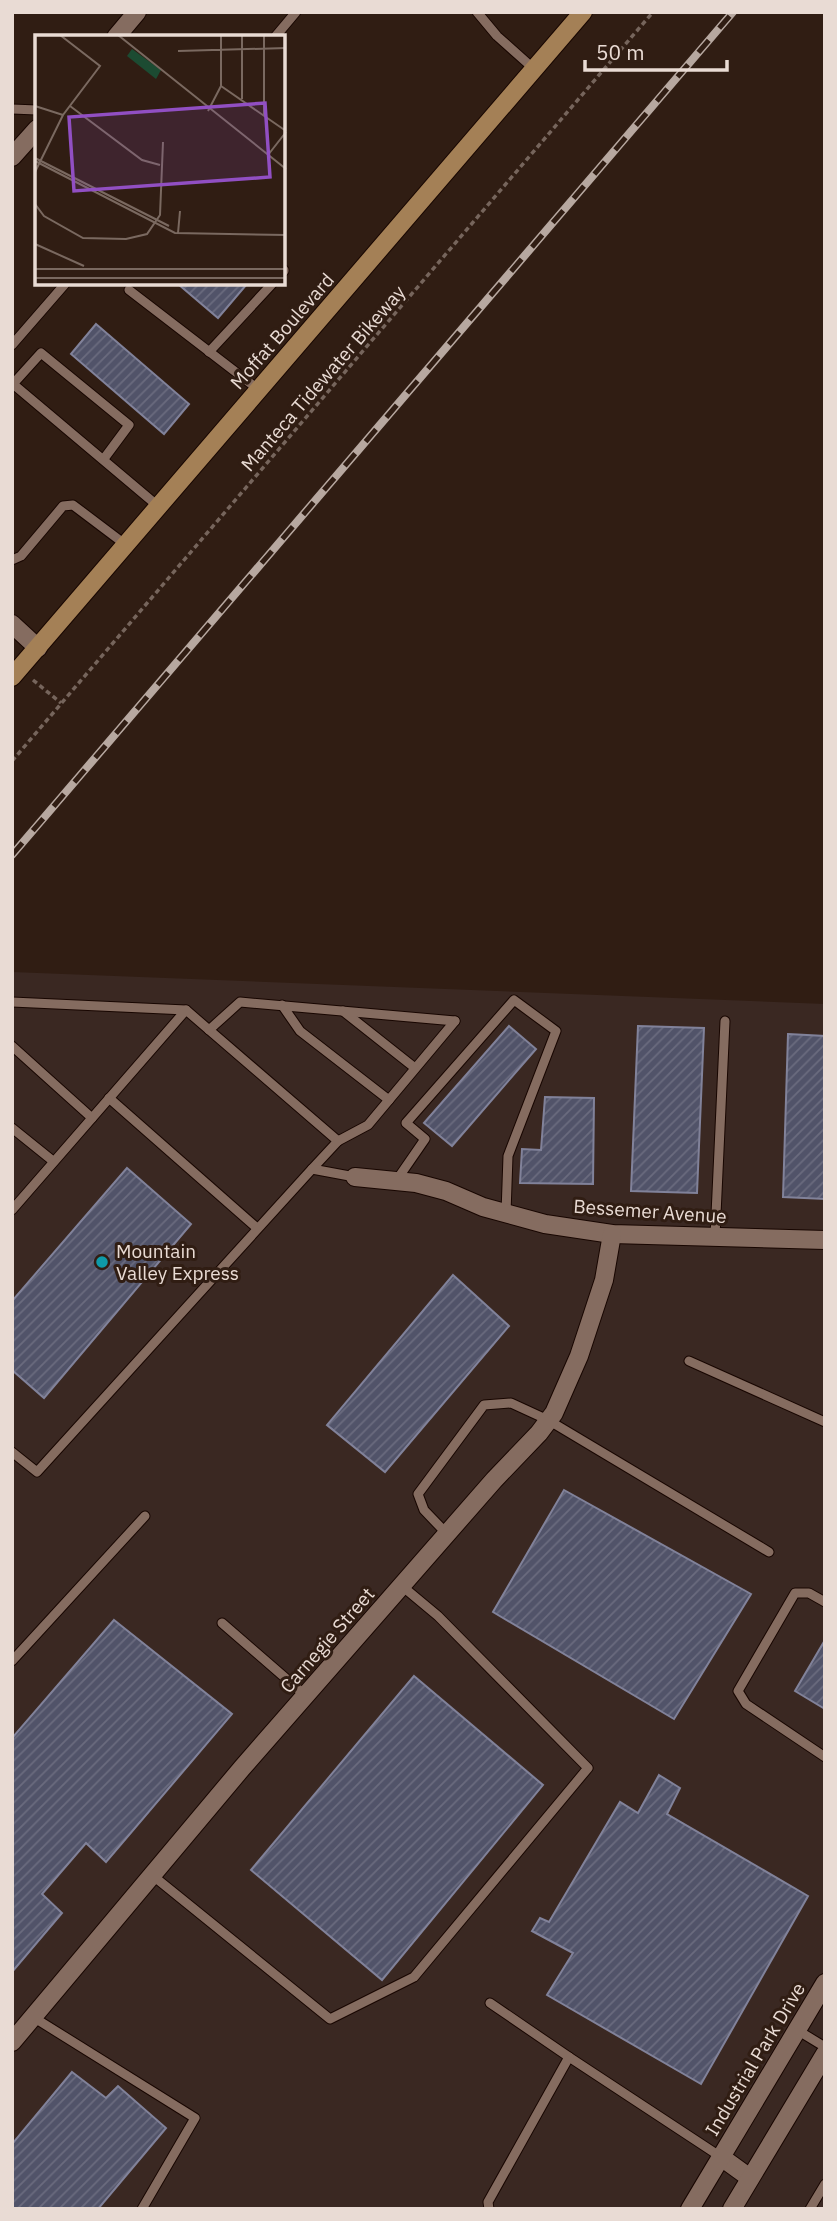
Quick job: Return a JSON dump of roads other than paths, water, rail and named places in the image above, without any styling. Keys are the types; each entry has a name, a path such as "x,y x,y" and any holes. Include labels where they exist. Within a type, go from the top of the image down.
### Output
{"main road":[{"name":"Moffat Boulevard","path":"16,673 583,12"}],"street":[{"path":"117,35 129,15"},
{"path":"12,158 35,131"},
{"path":"12,624 38,648"},
{"name":"Bessemer Avenue","path":"355,1177 416,1183 446,1191 483,1207 545,1224 612,1234 825,1240"},
{"name":"Carnegie Street","path":"12,2042 305,1695 554,1413 579,1356 604,1280 612,1234"},
{"name":"Industrial Park Drive","path":"690,2209 825,1983"},
{"path":"732,2209 825,2054"},
{"name":"Industrial Park Drive","path":"720,2157 750,2178"}],"lane":[{"path":"277,35 296,12"},
{"path":"477,12 497,36 534,69"},
{"path":"12,109 35,110"},
{"path":"12,345 64,285"},
{"path":"209,352 271,285"},
{"path":"129,290 259,390"},
{"path":"103,460 129,425 41,353 13,384 103,460 159,507"},
{"path":"12,560 22,556 63,506 67,505 73,505 126,545"},
{"path":"396,1181 425,1139 406,1123 514,1000 556,1031 508,1156 506,1213"},
{"path":"12,1002 186,1010 338,1141"},
{"path":"12,1452 37,1472 338,1141 368,1125 455,1021 240,1002 209,1030"},
{"path":"282,1005 300,1031 389,1100"},
{"path":"12,1210 186,1010"},
{"path":"344,1011 415,1068"},
{"path":"715,1237 725,1021"},
{"path":"12,1046 92,1118"},
{"path":"109,1098 257,1228"},
{"path":"12,1128 53,1161"},
{"path":"312,1169 355,1177"},
{"path":"689,1362 825,1422"},
{"path":"447,1534 424,1510 418,1494 484,1405 511,1402 548,1420 769,1552"},
{"path":"12,1661 145,1516"},
{"path":"152,1875 330,2020 414,1977 588,1768 438,1616 402,1586"},
{"path":"825,1602 809,1593 794,1593 738,1691 747,1704 825,1757"},
{"path":"222,1623 305,1695"},
{"path":"490,2003 720,2157"},
{"path":"33,2017 195,2118 142,2209"},
{"path":"797,2030 825,2047"},
{"path":"489,2209 488,2202 569,2057"},
{"path":"810,2209 825,2184"}],"railway":[{"path":"12,855 733,12"}],"place":[{"name":"Mountain Valley Express","path":"102,1262"}]}
